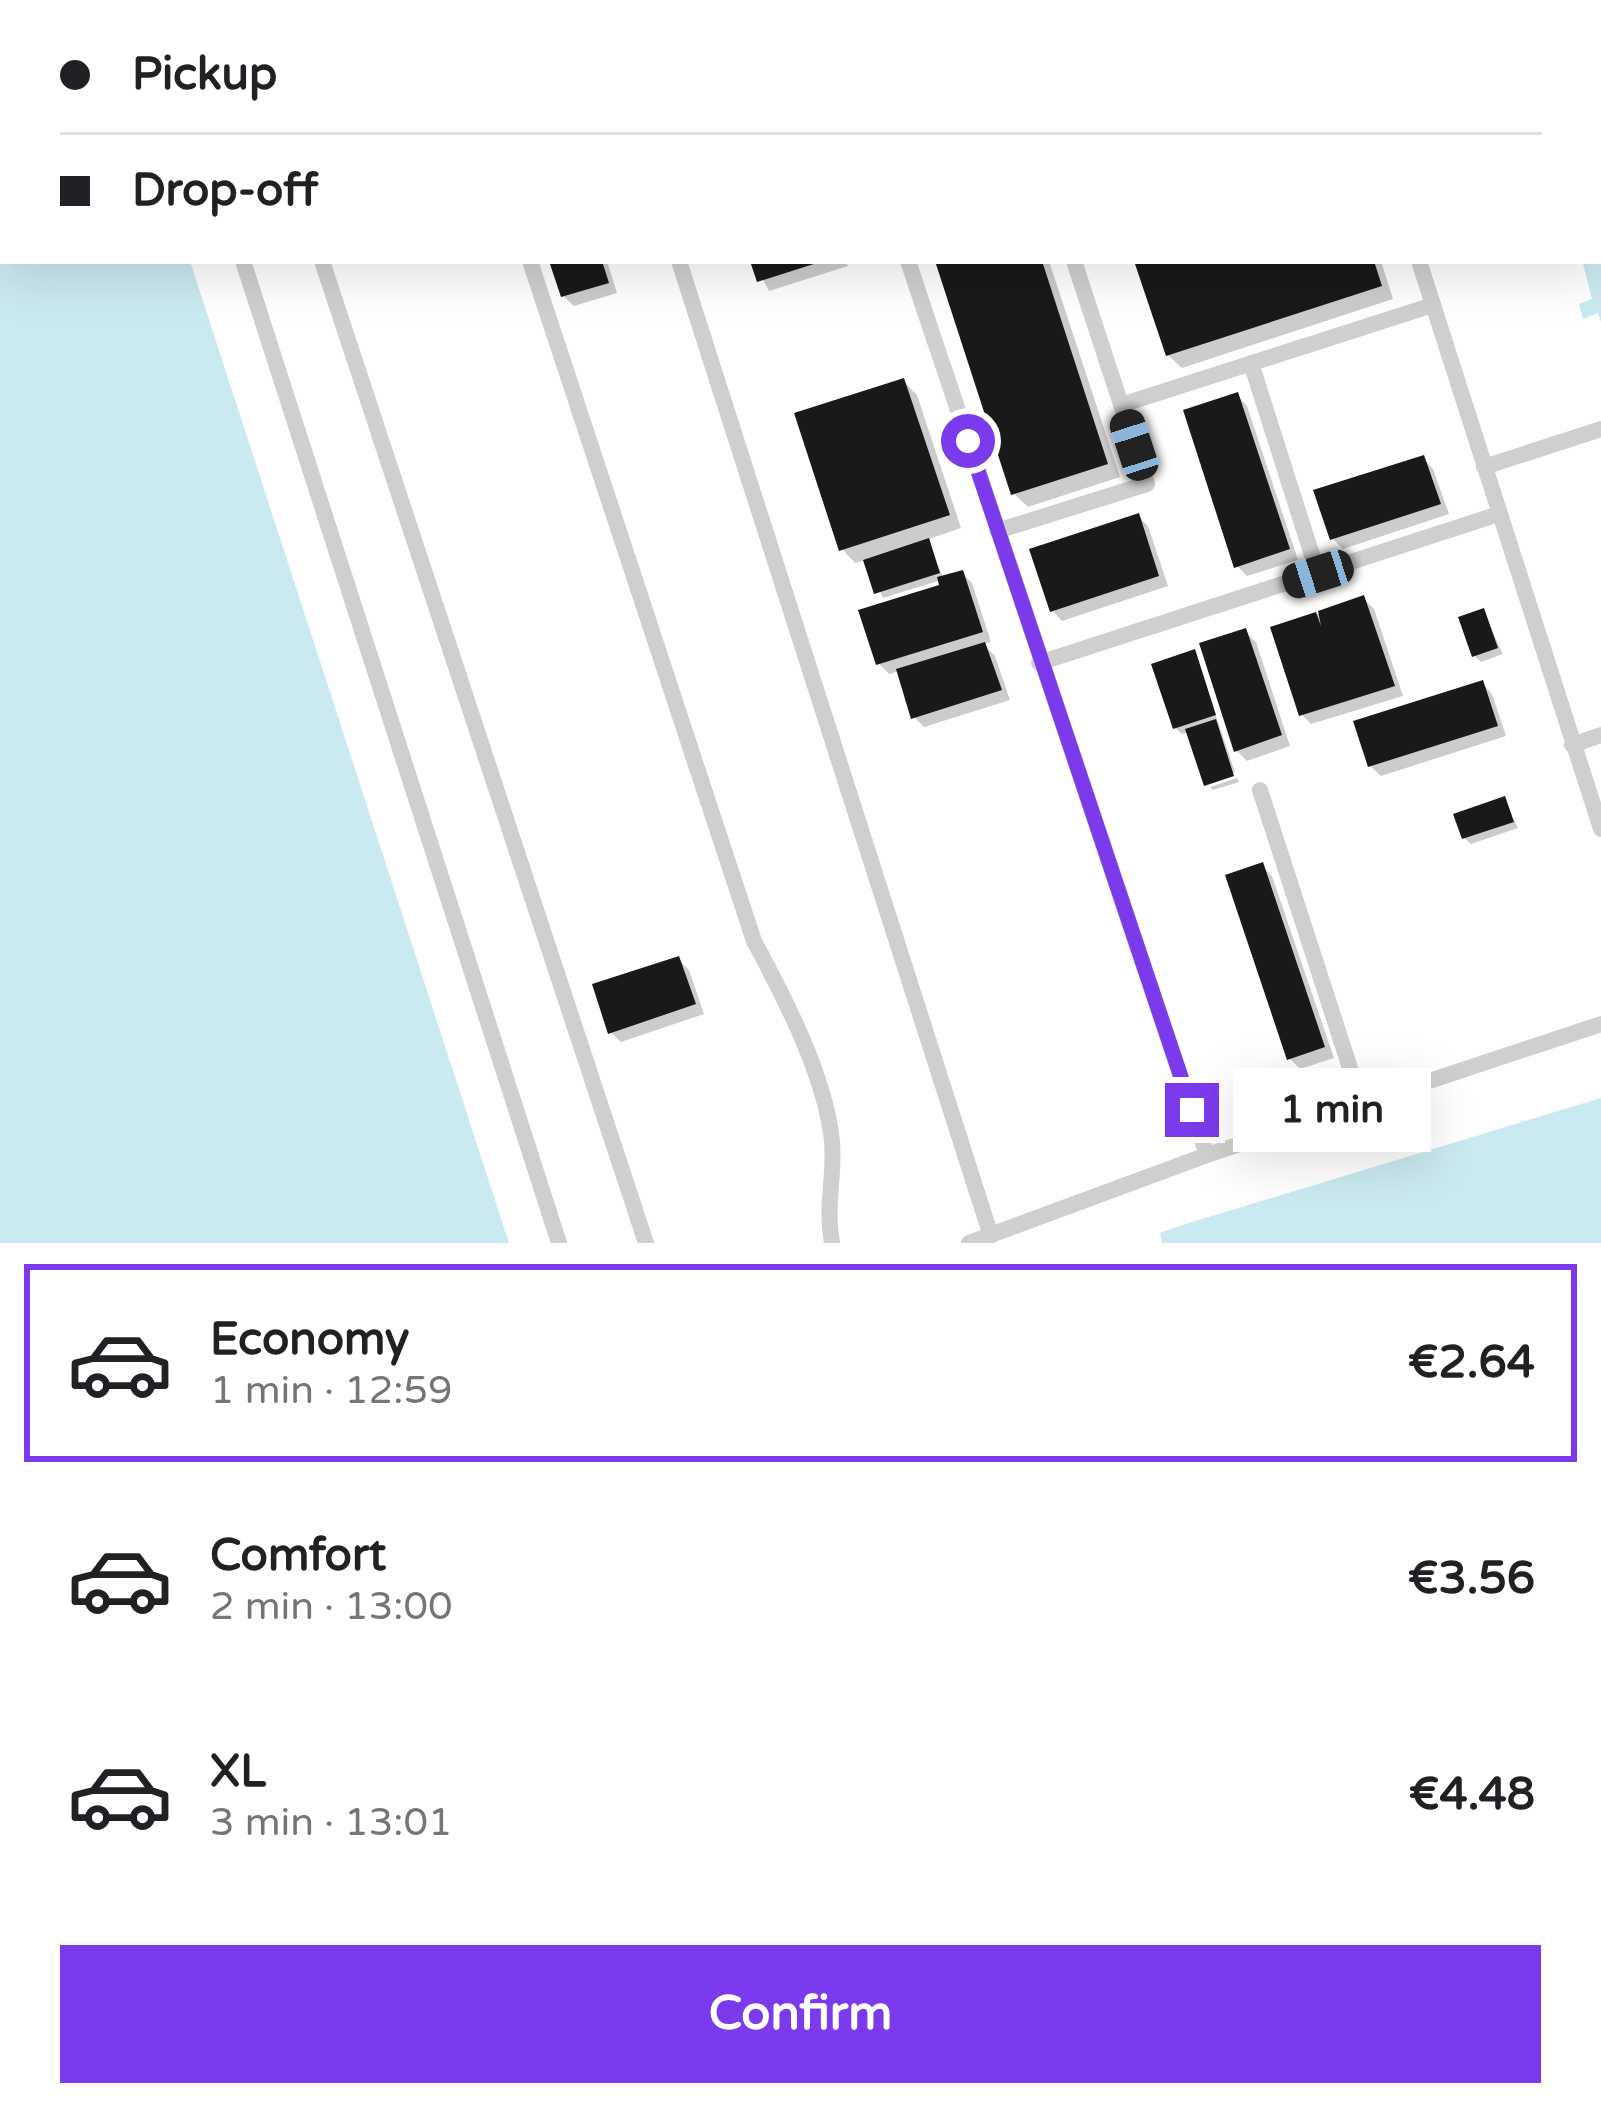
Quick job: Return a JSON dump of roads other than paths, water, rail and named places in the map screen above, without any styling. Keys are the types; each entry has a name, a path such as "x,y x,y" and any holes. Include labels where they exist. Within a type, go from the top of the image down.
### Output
{"lane":[{"path":"244,264 559,1243"},
{"path":"323,264 646,1243"},
{"path":"531,264 754,941 788,1000 824,1112 832,1155 825,1207 832,1243"},
{"path":"680,264 991,1236"},
{"path":"909,264 1207,1155"},
{"path":"997,531 1148,484 1075,264"},
{"path":"1420,264 1601,830"},
{"path":"1121,405 1433,305"},
{"path":"1250,363 1318,574"},
{"path":"1484,466 1601,429"},
{"path":"1039,663 1499,514"},
{"path":"1573,745 1601,735"},
{"path":"1260,790 1362,1106"},
{"path":"969,1243 1207,1155 1601,1024"}],"water":[{"path":"0,264 191,264 509,1243 0,1243"},
{"path":"1583,264 1601,264 1601,322 1598,313 1583,319 1579,304 1592,299"},
{"path":"1601,1098 1601,1243 1162,1243 1160,1233 1179,1226"}]}
